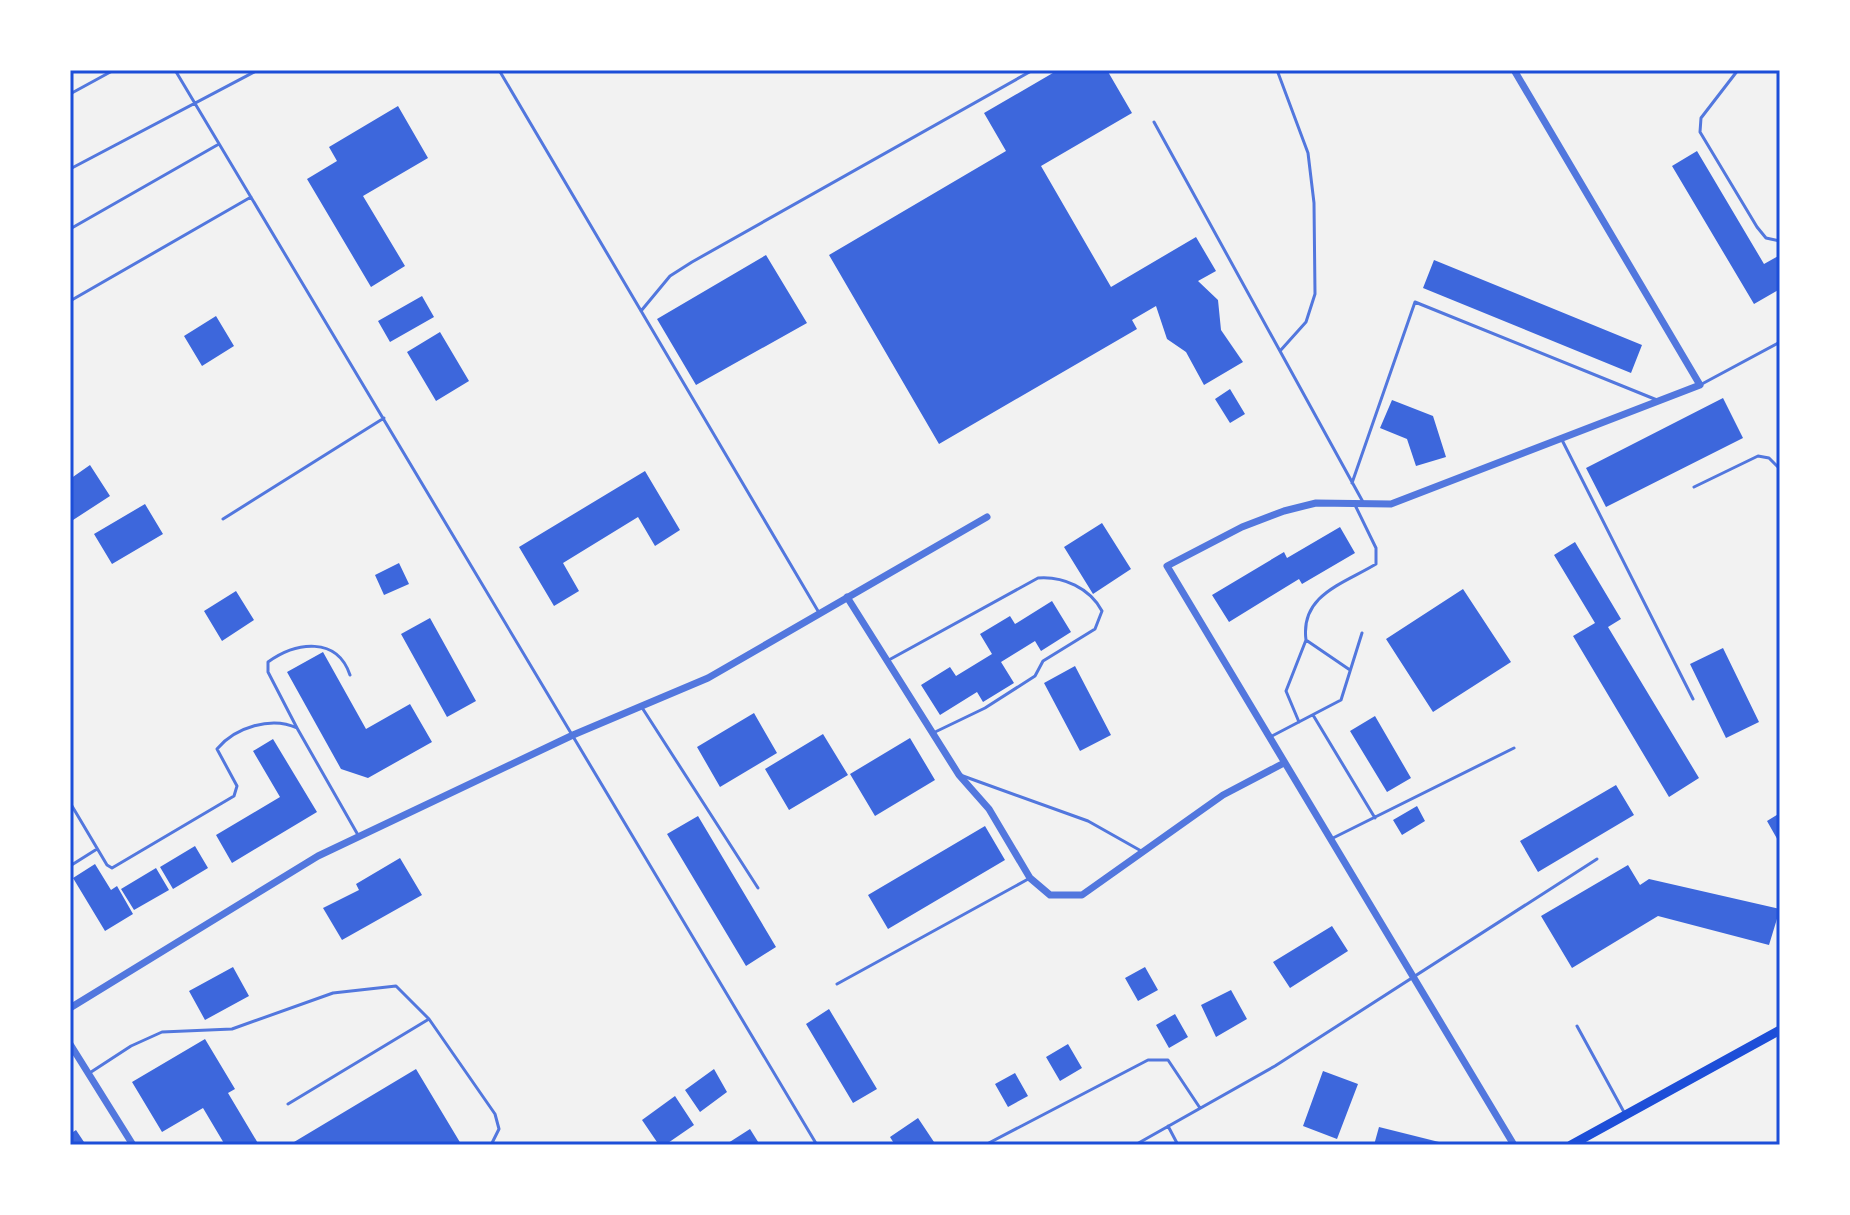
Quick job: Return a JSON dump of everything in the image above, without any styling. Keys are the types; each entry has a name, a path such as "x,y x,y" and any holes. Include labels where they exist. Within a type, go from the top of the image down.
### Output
{"main road":[{"path":"1571,1145 1780,1030"}],"street":[{"path":"1514,1145 1167,566 1242,527 1284,511 1316,503 1391,504 1700,385 1516,71"},
{"path":"70,1008 358,835 573,735 708,678 987,517"},
{"path":"847,597 959,775 989,809 1030,878 1050,895 1082,895 1223,795 1284,763"},
{"path":"70,1044 133,1145"}],"lane":[{"path":"70,94 114,70"},
{"path":"175,70 817,1145"},
{"path":"70,169 258,70"},
{"path":"499,70 819,613"},
{"path":"641,311 670,276 692,262 1033,70"},
{"path":"1277,70 1308,153 1314,218 1315,294 1306,322 1280,351"},
{"path":"1738,70 1701,118 1700,132 1757,227 1766,238 1780,241"},
{"path":"1154,122 1352,483 1376,548 1376,564 1312,602 1304,624 1306,640 1286,691 1299,722"},
{"path":"70,229 219,144"},
{"path":"70,301 251,197"},
{"path":"1352,483 1415,302 1659,400"},
{"path":"1700,385 1780,342"},
{"path":"223,519 384,418"},
{"path":"1561,438 1693,699"},
{"path":"1694,487 1758,456 1769,458 1780,469"},
{"path":"887,661 1038,578 1055,577 1072,583 1097,603 1102,611 1095,629 1043,661 1035,676 985,708 933,733"},
{"path":"1269,737 1341,700 1362,633"},
{"path":"1306,640 1350,670"},
{"path":"350,675 346,663 337,653 312,644 285,650 268,662 268,672 297,728 358,835"},
{"path":"641,706 758,888"},
{"path":"1313,715 1375,818"},
{"path":"72,806 112,868 234,796 237,786 217,749 223,742 268,721 282,720 297,728"},
{"path":"1330,840 1514,748"},
{"path":"959,775 1088,821 1143,852"},
{"path":"70,866 97,849"},
{"path":"1135,1145 1275,1066 1597,859"},
{"path":"837,984 1030,878"},
{"path":"88,1074 131,1046 162,1032 232,1029 333,993 380,985 396,986 429,1019 495,1114 499,1129 491,1145"},
{"path":"288,1104 429,1019"},
{"path":"1577,1026 1626,1115"},
{"path":"985,1145 1148,1060 1168,1060 1200,1108"},
{"path":"1168,1126 1178,1145"}],"building":[{"path":"1058,70 1107,70 1132,113 1041,166 1111,287 1196,237 1216,271 1198,281 1218,300 1221,330 1243,362 1204,385 1186,352 1167,339 1156,306 1132,320 1137,329 939,444 829,255 1006,151 984,113"},
{"path":"398,106 428,158 363,196 405,266 371,287 307,179 337,161 329,147"},
{"path":"1697,151 1764,264 1780,255 1780,289 1754,304 1672,166"},
{"path":"766,255 807,323 696,385 657,319"},
{"path":"1434,260 1642,345 1631,373 1423,288"},
{"path":"422,296 434,317 390,342 378,321"},
{"path":"216,316 234,346 202,366 184,336"},
{"path":"440,332 469,381 436,401 407,352"},
{"path":"1230,389 1245,414 1230,423 1215,399"},
{"path":"1723,398 1743,438 1606,507 1586,468"},
{"path":"1392,400 1433,416 1446,457 1416,466 1407,439 1380,428"},
{"path":"90,465 110,496 70,522 70,479"},
{"path":"645,471 680,530 655,546 638,517 563,563 579,591 554,606 519,547"},
{"path":"145,504 163,534 112,564 94,534"},
{"path":"1102,523 1131,569 1093,594 1064,547"},
{"path":"1340,527 1355,553 1302,584 1299,579 1229,622 1212,595 1284,552 1287,558"},
{"path":"1575,542 1621,619 1608,627 1699,778 1669,797 1573,636 1595,623 1554,555"},
{"path":"399,563 409,584 384,595 375,575"},
{"path":"1463,589 1511,662 1433,712 1386,639"},
{"path":"236,591 254,620 222,641 204,611"},
{"path":"1052,601 1071,632 1041,651 1035,641 1001,662 1014,683 983,702 977,692 940,715 921,685 950,667 956,676 992,654 980,634 1010,616 1015,624"},
{"path":"430,618 476,701 447,717 401,634"},
{"path":"1723,648 1759,722 1726,738 1690,664"},
{"path":"323,652 366,729 410,704 432,742 368,778 341,769 287,672"},
{"path":"1075,666 1111,735 1080,751 1044,683"},
{"path":"754,713 777,753 720,787 697,747"},
{"path":"1375,716 1411,778 1387,792 1350,731"},
{"path":"823,734 848,775 789,810 765,769"},
{"path":"910,738 935,780 875,816 850,774"},
{"path":"273,739 317,812 232,863 216,835 280,797 253,751"},
{"path":"1616,785 1634,815 1538,872 1520,841"},
{"path":"1417,806 1425,821 1402,835 1393,820"},
{"path":"1780,813 1780,844 1767,821"},
{"path":"698,816 776,947 746,966 667,834"},
{"path":"985,826 1005,860 888,929 868,895"},
{"path":"195,846 208,868 173,889 160,867"},
{"path":"400,858 422,895 342,940 323,908 359,890 356,884"},
{"path":"95,864 111,890 117,886 133,914 105,931 73,878"},
{"path":"1628,865 1640,885 1649,879 1780,909 1769,945 1658,916 1572,968 1541,916"},
{"path":"156,868 169,890 134,910 121,889"},
{"path":"1332,926 1348,951 1290,988 1273,962"},
{"path":"233,967 249,996 205,1020 189,991"},
{"path":"1145,967 1158,990 1138,1001 1125,978"},
{"path":"1231,990 1247,1019 1216,1037 1201,1005"},
{"path":"829,1009 877,1089 853,1103 806,1024"},
{"path":"1175,1014 1188,1037 1169,1048 1156,1025"},
{"path":"205,1039 235,1089 228,1093 259,1145 225,1145 203,1108 162,1132 132,1082"},
{"path":"1068,1044 1082,1068 1060,1081 1046,1057"},
{"path":"416,1069 461,1144 289,1145"},
{"path":"714,1069 727,1092 700,1112 685,1090"},
{"path":"1323,1071 1358,1084 1337,1139 1303,1126"},
{"path":"1015,1073 1028,1096 1008,1107 995,1084"},
{"path":"675,1096 694,1125 665,1145 659,1145 642,1120"},
{"path":"918,1118 936,1145 895,1145 890,1137"},
{"path":"1379,1127 1447,1144 1447,1145 1374,1145"},
{"path":"750,1129 760,1145 725,1145"},
{"path":"76,1130 86,1145 70,1145 70,1134"}]}
